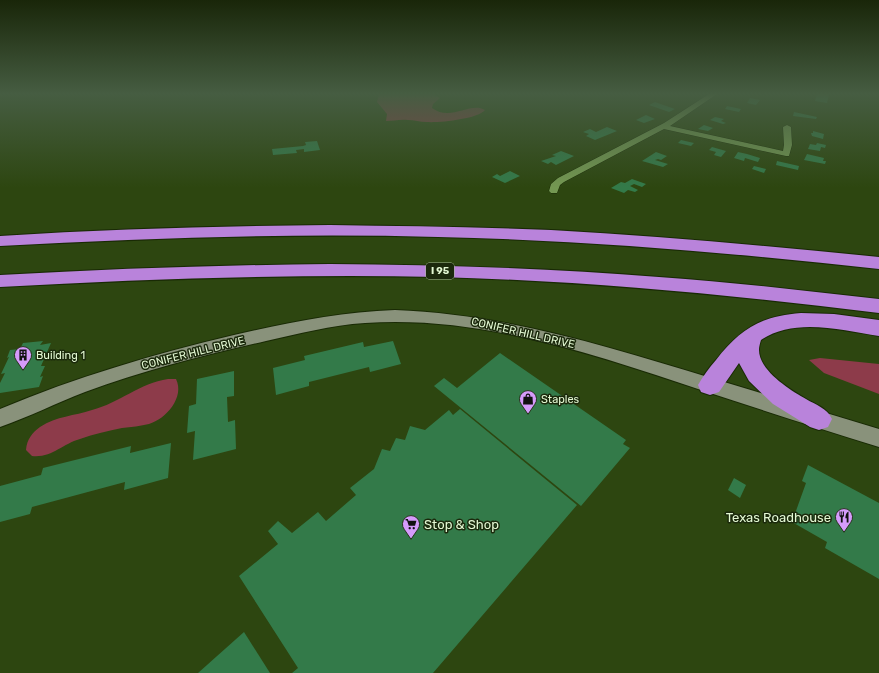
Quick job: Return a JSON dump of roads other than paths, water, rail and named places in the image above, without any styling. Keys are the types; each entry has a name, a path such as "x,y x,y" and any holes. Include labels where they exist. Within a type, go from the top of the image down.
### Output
{"highway":[{"path":"0,242 112,234 241,230 433,230 652,241 879,263"},
{"name":"I 95","path":"0,281 132,274 253,270 452,271 665,283 771,293 879,306"},
{"path":"710,385 735,352 751,337 767,327 793,321 813,321 879,328"},
{"path":"751,337 748,343 748,355 755,370 761,378 777,394 819,419"}],"street":[{"path":"554,191 556,184 561,180 663,127 786,154 788,145 787,127"},
{"name":"CONIFER HILL DRIVE","path":"0,418 63,391 110,375 185,354 270,334 354,317 413,316 456,319 520,330 660,368 879,438"}],"place":[{"name":"Building 1","path":"23,370"},
{"name":"Staples","path":"528,414"},
{"name":"Texas Roadhouse","path":"844,532"},
{"name":"Stop & Shop","path":"411,539"}]}
